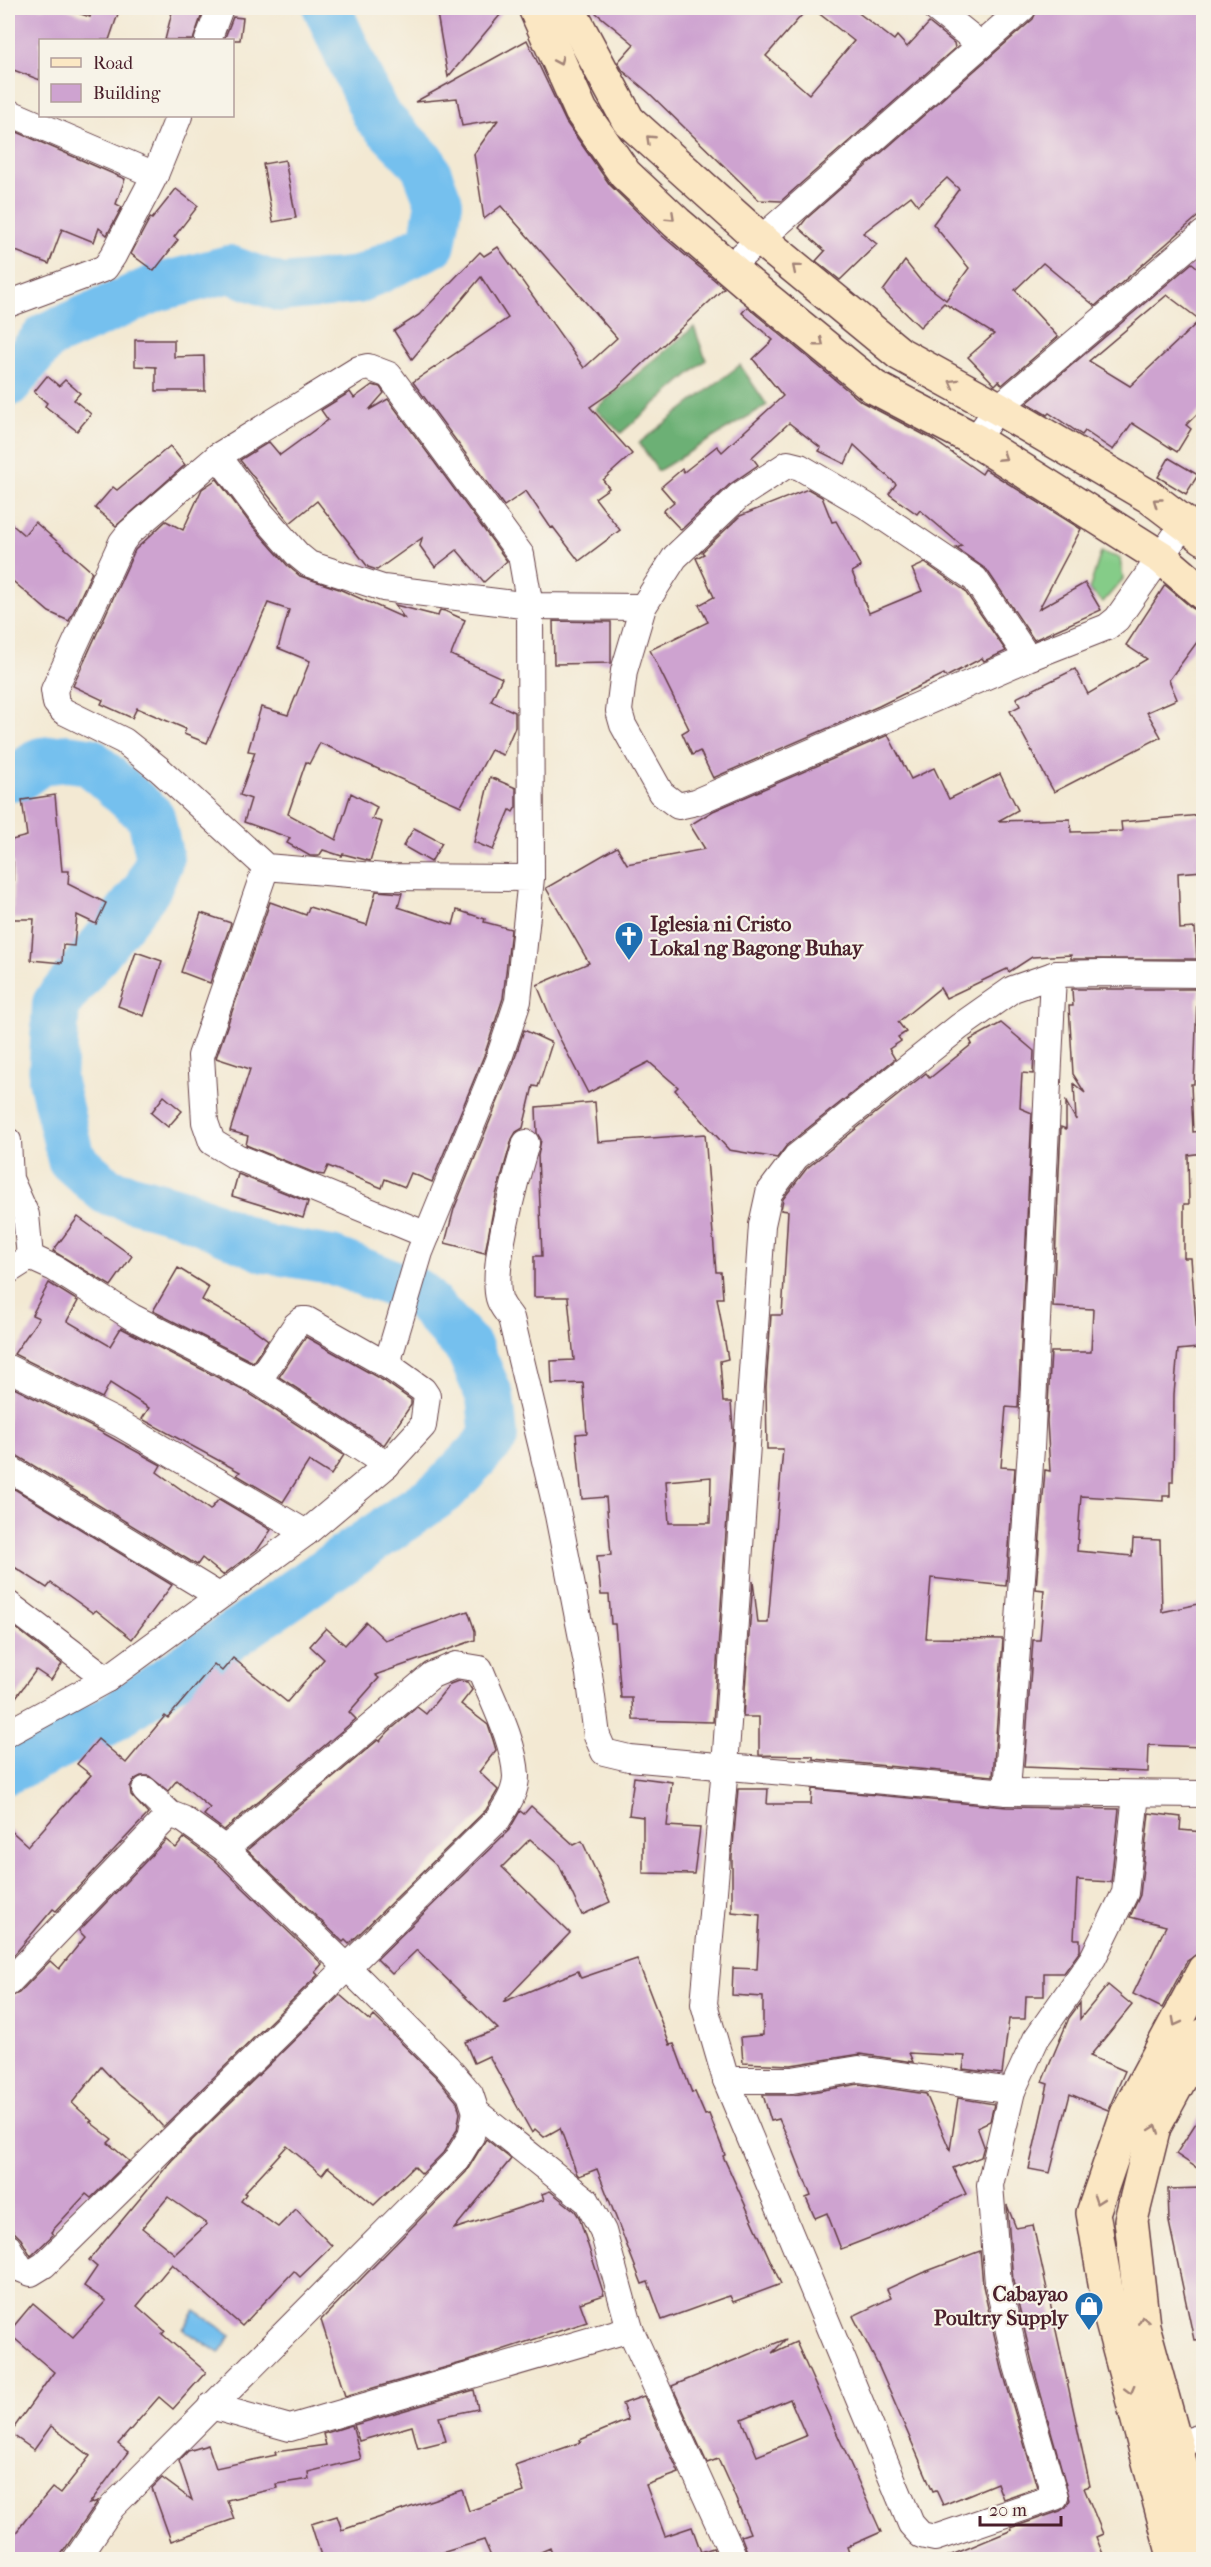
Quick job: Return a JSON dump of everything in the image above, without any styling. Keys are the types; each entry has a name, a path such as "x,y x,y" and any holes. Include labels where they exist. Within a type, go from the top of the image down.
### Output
{"street":[{"path":"208,39 220,8"},
{"path":"535,8 581,111 625,174 729,267 874,387 975,440 1162,558 1203,594"},
{"path":"568,8 628,120 759,238 900,354 1150,497 1194,530 1162,558 1113,623 696,802 678,806 661,793 623,724 619,711 624,671 643,607 675,557 739,496 788,464 800,467 865,505 975,579 1028,658"},
{"path":"934,8 981,45"},
{"path":"729,267 759,238 1023,8"},
{"path":"8,112 155,175"},
{"path":"8,304 105,268 155,175 179,117"},
{"path":"975,440 998,408 1200,242"},
{"path":"391,1362 424,1244 499,1058 518,1000 531,878 530,606 521,555 389,375 368,367 351,373 218,456 129,533 122,543 54,690 56,703 63,711 124,741 159,769 266,867 385,877 531,878"},
{"path":"218,456 260,512 298,555 309,564 383,588 530,606 643,607"},
{"path":"266,867 201,1056 205,1122 212,1142 237,1157 424,1244"},
{"path":"1136,1795 1125,1893 1093,1958 1036,2039 1012,2091 990,2186 998,2283 1017,2366 1055,2497 935,2538 921,2535 911,2524 726,2080 704,2004 725,1767 761,1237 769,1193 796,1157 959,1027 1013,989 1053,975 1103,972 1203,975"},
{"path":"1007,1792 1031,1439 1053,975"},
{"path":"8,1141 10,1179 26,1215 30,1257"},
{"path":"526,1143 516,1177 500,1260 499,1298 511,1318 558,1515 589,1674 597,1736 604,1752 629,1758 1007,1792 1203,1794"},
{"path":"8,1271 30,1257"},
{"path":"30,1257 54,1268 132,1317 258,1381 387,1465"},
{"path":"12,1725 107,1679 306,1533 387,1465 423,1426 428,1396 423,1390 391,1362 307,1320 296,1324 258,1381"},
{"path":"8,1368 120,1424 306,1533"},
{"path":"8,1468 219,1596"},
{"path":"8,1604 107,1679"},
{"path":"8,2247 21,2269 31,2273 44,2265 498,1819 512,1797 516,1776 510,1745 480,1669 456,1665 432,1675 225,1850"},
{"path":"76,2559 112,2507 455,2162 471,2136 476,2112 470,2094 447,2067 347,1967 225,1850 183,1819 170,1814 145,1790"},
{"path":"8,1983 170,1814"},
{"path":"1175,2559 1176,2446 1111,2319 1094,2213 1127,2114 1203,1970"},
{"path":"1203,2035 1154,2127 1131,2220 1143,2326 1176,2446 1203,2559"},
{"path":"726,2080 792,2080 859,2069 1012,2091"},
{"path":"476,2112 587,2201 603,2231 630,2329 735,2559"},
{"path":"210,2406 290,2428 630,2329"}],"green space":[{"path":"694,327 706,360 621,433 595,409"},
{"path":"740,365 767,405 658,471 639,443"},
{"path":"1101,552 1120,558 1123,579 1103,602 1089,590"}],"water":[{"path":"195,2311 231,2335 219,2353 183,2329"}],"building":[{"path":"8,8 63,8 90,17 93,8 120,8 109,39 39,39 39,80 8,68"},
{"path":"173,8 200,8 198,14 202,14 193,39 165,39"},
{"path":"436,8 506,8 448,77"},
{"path":"590,8 808,8 766,56 809,94 854,41 812,8 852,8 894,40 897,36 907,47 929,23 954,43 955,48 781,201 759,200 649,93 623,71 618,62 634,44"},
{"path":"982,8 1001,8 992,15"},
{"path":"1038,8 1203,8 1203,212 1095,306 1043,263 1015,290 1058,337 1002,385 999,381 995,385 968,357 994,334 944,303 920,327 883,291 905,261 920,280 946,300 969,268 933,224 959,189 947,178 918,205 911,196 863,233 877,244 840,280 816,261 825,251 799,228 806,219 1033,19"},
{"path":"233,17 243,18 240,40 224,39"},
{"path":"527,40 566,122 610,185 660,234 724,288 616,389 590,407 632,454 603,480 609,488 595,498 620,530 579,561 553,527 551,528 526,491 504,506 413,382 508,318 481,277 412,359 394,331 419,315 480,252 484,256 498,247 584,368 617,338 501,206 484,219 474,154 498,120 462,126 457,98 415,102"},
{"path":"8,128 125,179 116,204 122,207 107,235 99,228 94,242 62,229 49,264 8,248"},
{"path":"285,160 296,218 273,222 263,164"},
{"path":"176,189 198,206 174,237 178,240 154,271 131,254 150,218 152,219"},
{"path":"1192,263 1203,272 1203,408 1186,425 1191,429 1177,452 1132,423 1113,450 1085,431 1082,435 1049,413 1047,415 1027,403","holes":["1167,295 1200,320 1130,386 1089,361"]},
{"path":"747,307 862,402 932,439 982,474 985,469 1081,529 1039,609 1085,583 1101,610 1034,640 987,570 956,548 962,546 920,510 917,514 889,494 896,484 854,445 845,464 819,451 821,448 789,423 752,457 758,465 729,485 681,530 663,511 674,502 661,487 682,469 684,472 717,446 722,452 783,396 753,359 773,340 742,313"},
{"path":"135,340 174,340 174,357 204,356 205,391 156,391 156,367 135,366"},
{"path":"47,376 59,386 65,380 80,393 74,400 91,414 77,431 45,406 47,403 34,392"},
{"path":"372,385 380,387 384,393 369,410 388,399 507,561 484,582 457,550 435,567 420,546 422,538 377,570 368,567 317,501 290,523 240,460 269,442 280,455 328,420 321,410 350,392 354,398"},
{"path":"170,446 185,465 116,526 95,508 113,487 117,490"},
{"path":"1169,458 1198,475 1186,494 1158,477"},
{"path":"217,479 249,522 287,565 300,576 339,589 404,618 395,605 438,616 440,610 445,611 465,620 451,655 502,678 491,701 515,712 515,727 503,755 491,750 461,806 320,743 309,764 306,762 288,814 336,840 351,793 377,807 372,819 382,822 370,861 323,850 319,856 310,856 287,843 290,838 244,822 251,799 240,795 255,752 248,751 261,707 288,715 310,661 278,648 289,610 268,603 207,743 184,734 186,729 137,708 132,718 101,704 103,700 73,686 135,550 166,521 183,530 202,489"},
{"path":"808,489 822,497 832,522 836,521 861,567 852,572 869,613 922,591 912,569 925,563 964,590 1006,651 984,661 982,658 946,677 944,674 879,706 713,778 700,751 692,755 682,733 689,729 650,650 708,622 699,605 714,597 696,558 704,554 702,552 740,516"},
{"path":"8,521 24,535 35,522 92,572 69,621 49,612 8,577"},
{"path":"1165,585 1192,608 1203,614 1203,634 1169,680 1177,699 1147,712 1161,737 1054,792 1010,711 1020,706 1016,698 1075,669 1088,694 1147,659 1126,645"},
{"path":"553,621 611,622 611,663 554,664"},
{"path":"888,735 911,779 934,768 949,799 1000,774 1018,810 998,821 1070,819 1071,832 1122,831 1121,822 1201,815 1203,871 1178,873 1180,929 1195,928 1197,959 1071,959 1071,955 1032,957 1009,972 1007,969 946,998 940,988 898,1022 906,1032 898,1037 901,1041 889,1049 895,1059 787,1145 777,1158 729,1150 675,1090 678,1087 649,1062 588,1093 558,1035 537,985 589,963 546,888 617,847 627,864 705,849 690,825 713,811"},
{"path":"490,777 516,788 516,807 513,812 510,810 493,850 474,842"},
{"path":"55,795 62,871 69,871 68,884 106,903 96,924 77,915 74,946 63,945 62,963 31,960 34,919 13,919 13,862 8,863 8,841 27,836 22,800"},
{"path":"414,828 442,843 431,862 403,846"},
{"path":"376,891 402,893 398,907 453,925 457,910 485,919 484,922 511,929 503,998 485,1053 432,1182 411,1173 405,1187 385,1179 382,1188 328,1166 324,1175 317,1174 246,1145 248,1136 230,1131 250,1069 216,1058 270,902 306,915 309,907 367,925"},
{"path":"201,913 231,923 210,983 181,972"},
{"path":"136,952 162,961 144,1016 118,1006"},
{"path":"1072,989 1199,989 1194,1084 1191,1084 1193,1132 1203,1131 1203,1153 1188,1155 1189,1204 1184,1204 1184,1258 1191,1258 1198,1348 1178,1350 1174,1394 1173,1482 1170,1482 1170,1496 1163,1496 1163,1501 1081,1496 1077,1551 1132,1556 1133,1539 1160,1540 1162,1612 1203,1603 1203,1747 1149,1745 1148,1772 1024,1767 1033,1640 1040,1640 1044,1590 1036,1589 1045,1470 1050,1471 1047,1421 1051,1352 1091,1352 1093,1309 1053,1307 1061,1127 1066,1129 1066,1102 1076,1120 1074,1084 1085,1093 1073,1074 1069,1006 1073,1006"},
{"path":"1001,1023 1034,1051 1033,1074 1022,1073 1020,1108 1032,1113 1018,1408 1006,1407 1001,1467 1015,1468 1006,1586 931,1578 926,1638 1003,1639 993,1776 813,1759 813,1756 759,1755 759,1717 743,1717 753,1581 758,1623 768,1623 783,1449 767,1449 766,1387 771,1315 782,1315 788,1211 781,1210 783,1199 807,1168 926,1073 930,1078 972,1044 970,1040"},
{"path":"524,1030 552,1043 538,1087 533,1086 523,1128 516,1132 512,1139 496,1195 485,1253 445,1243 454,1209 513,1064"},
{"path":"164,1096 182,1111 168,1127 151,1113"},
{"path":"595,1102 598,1142 705,1134 716,1272 721,1272 723,1298 717,1298 728,1359 720,1361 723,1402 731,1402 733,1430 713,1722 633,1720 632,1698 621,1698 615,1624 611,1624 609,1595 601,1595 597,1556 611,1555 606,1497 582,1499 576,1434 587,1433 583,1383 552,1384 551,1361 574,1360 568,1297 534,1297 534,1256 542,1256 538,1156 541,1140 537,1133 536,1107","holes":["711,1477 710,1523 669,1523 666,1481"]},
{"path":"238,1174 308,1202 303,1218 232,1196"},
{"path":"78,1217 132,1256 111,1286 53,1251"},
{"path":"178,1268 209,1287 202,1300 252,1328 268,1340 253,1362 153,1311"},
{"path":"49,1283 78,1301 67,1321 110,1346 121,1328 250,1394 344,1455 331,1475 309,1461 283,1502 237,1475 240,1472 142,1419 149,1408 110,1383 102,1398 14,1354 39,1318 32,1315"},
{"path":"306,1337 384,1381 411,1400 411,1405 384,1445 279,1377"},
{"path":"8,1385 161,1465 157,1472 210,1510 219,1499 271,1530 258,1549 223,1575 202,1558 197,1565 16,1455 8,1453"},
{"path":"8,1485 172,1585 132,1639 96,1610 93,1613 51,1583 47,1588 8,1563"},
{"path":"468,1611 475,1631 475,1640 375,1675 379,1678 349,1712 356,1719 224,1830 204,1815 210,1808 177,1780 168,1791 149,1776 135,1779 130,1787 131,1795 148,1814 56,1911 53,1909 8,1962 8,1828 28,1846 91,1775 77,1764 98,1739 126,1763 165,1716 168,1718 214,1664 222,1671 233,1658 287,1702 324,1659 310,1646 326,1628 345,1645 366,1622 385,1640"},
{"path":"8,1622 62,1664 51,1680 36,1670 8,1708"},
{"path":"458,1681 467,1682 472,1690 461,1704 488,1725 496,1750 479,1772 498,1790 486,1810 349,1944 345,1940 343,1942 247,1850 378,1740 380,1741 417,1707 426,1714 450,1684"},
{"path":"634,1777 672,1782 667,1826 700,1828 694,1874 643,1873 643,1817 629,1815"},
{"path":"738,1789 768,1789 767,1804 811,1804 812,1789 1006,1807 1119,1809 1111,1882 1077,1880 1074,1939 1080,1939 1080,1951 1064,1973 1044,1973 1044,1996 1026,1996 1025,2019 1009,2019 1002,2074 963,2069 965,2056 909,2053 913,2062 861,2054 791,2065 743,2063 741,2037 763,2035 763,1997 732,1995 733,1968 757,1969 760,1915 732,1912 732,1857"},
{"path":"531,1806 574,1845 582,1841 610,1902 582,1915 559,1865 530,1839 502,1867 570,1933 503,2002 578,1971 581,1978 637,1959 670,2045 674,2044 692,2093 695,2092 705,2115 709,2114 725,2155 723,2156 781,2284 733,2302 730,2296 723,2298 662,2320 648,2282 642,2284 597,2169 579,2176 560,2128 544,2137 535,2129 532,2133 489,2056 474,2063 465,2042 498,2029 417,1950 392,1974 377,1959 509,1830 520,1811 524,1814"},
{"path":"1149,1813 1181,1817 1180,1830 1203,1832 1203,1942 1199,1953 1187,1961 1162,2008 1133,1994 1166,1926 1130,1917 1140,1895"},
{"path":"184,1838 215,1861 322,1964 315,1972 318,1975 163,2127 142,2104 118,2085 101,2067 72,2103 92,2121 90,2122 112,2139 108,2143 129,2161 91,2198 86,2194 51,2232 53,2235 31,2256 21,2239 8,2226 8,1998 19,1993 50,1961 59,1969 85,1937 79,1931 166,1840 176,1848"},
{"path":"1108,1985 1132,2005 1090,2056 1125,2071 1108,2110 1070,2094 1050,2173 1029,2169 1048,2084 1042,2082 1069,2018 1080,2003 1080,2019"},
{"path":"340,1995 370,2021 374,2016 436,2077 457,2102 460,2113 457,2130 443,2153 422,2174 414,2166 374,2205 328,2167 322,2175 287,2146 244,2193 246,2194 241,2201 278,2227 296,2209 332,2246 300,2277 294,2271 242,2326 172,2264 137,2306 165,2331 162,2334 206,2372 173,2409 159,2397 118,2444 128,2452 89,2504 98,2501 58,2559 8,2559 8,2543 27,2518 52,2488 60,2494 90,2456 51,2426 34,2450 10,2433 54,2372 8,2333 33,2303 73,2337 106,2301 84,2286 97,2267 89,2260 172,2160","holes":["168,2197 207,2224 175,2254 142,2228"]},
{"path":"859,2084 926,2094 950,2150 958,2098 994,2104 990,2121 977,2127 984,2146 981,2157 953,2168 966,2194 885,2232 841,2249 827,2213 815,2218 806,2198 811,2196 791,2145 779,2119 771,2121 763,2095 794,2095"},
{"path":"1203,2112 1203,2172 1176,2154"},
{"path":"486,2139 511,2159 454,2229 544,2200 542,2194 550,2191 579,2217 604,2295 580,2303 587,2322 468,2361 345,2396 321,2320 466,2172"},
{"path":"1203,2188 1203,2339 1194,2340 1169,2222 1168,2189"},
{"path":"1007,2205 1016,2228 1033,2225 1090,2486 1084,2488 1103,2534 1096,2537 1105,2559 942,2559 1012,2530 1011,2528 1060,2511 1070,2500 1032,2362 1013,2281"},
{"path":"980,2251 983,2286 1002,2369 1037,2487 1003,2499 997,2483 943,2505 936,2490 933,2491 879,2367 853,2316 891,2298 887,2289"},
{"path":"786,2339 772,2353 796,2342 881,2532 847,2547 851,2559 750,2559 741,2536 750,2533 733,2492 718,2459 707,2463 672,2386","holes":["790,2399 806,2436 757,2456 742,2419"]},
{"path":"474,2390 478,2409 439,2417 446,2441 418,2448 412,2426 359,2441 354,2425"},
{"path":"644,2396 679,2473 646,2485 665,2536 692,2527 701,2552 713,2548 718,2559 554,2559 550,2548 525,2559 492,2559 484,2540 422,2559 322,2559 311,2524 337,2516 342,2530 462,2490 469,2511 524,2492 515,2465 581,2442 580,2440 628,2420 622,2404"},
{"path":"352,2425 361,2459 308,2472 309,2479 276,2484 277,2488 227,2500 234,2519 171,2541 152,2488 162,2478 192,2500 179,2461 188,2451 208,2445 216,2468 276,2455 275,2452 326,2445 323,2434"}],"waterway":[{"path":"8,383 47,336 156,288 229,269 281,288 358,280 432,244 439,203 424,164 376,115 327,8"},
{"path":"8,776 19,777 41,761 67,758 89,761 151,817 160,859 147,889 56,1004 52,1079 71,1159 107,1191 182,1212 266,1249 331,1260 418,1293 469,1348 490,1397 494,1437 443,1491 105,1723 8,1770"}],"place":[{"name":"Iglesia ni Cristo Lokal ng Bagong Buhay","path":"629,962"},
{"name":"Cabayao Poultry Supply","path":"1089,2332"}]}
